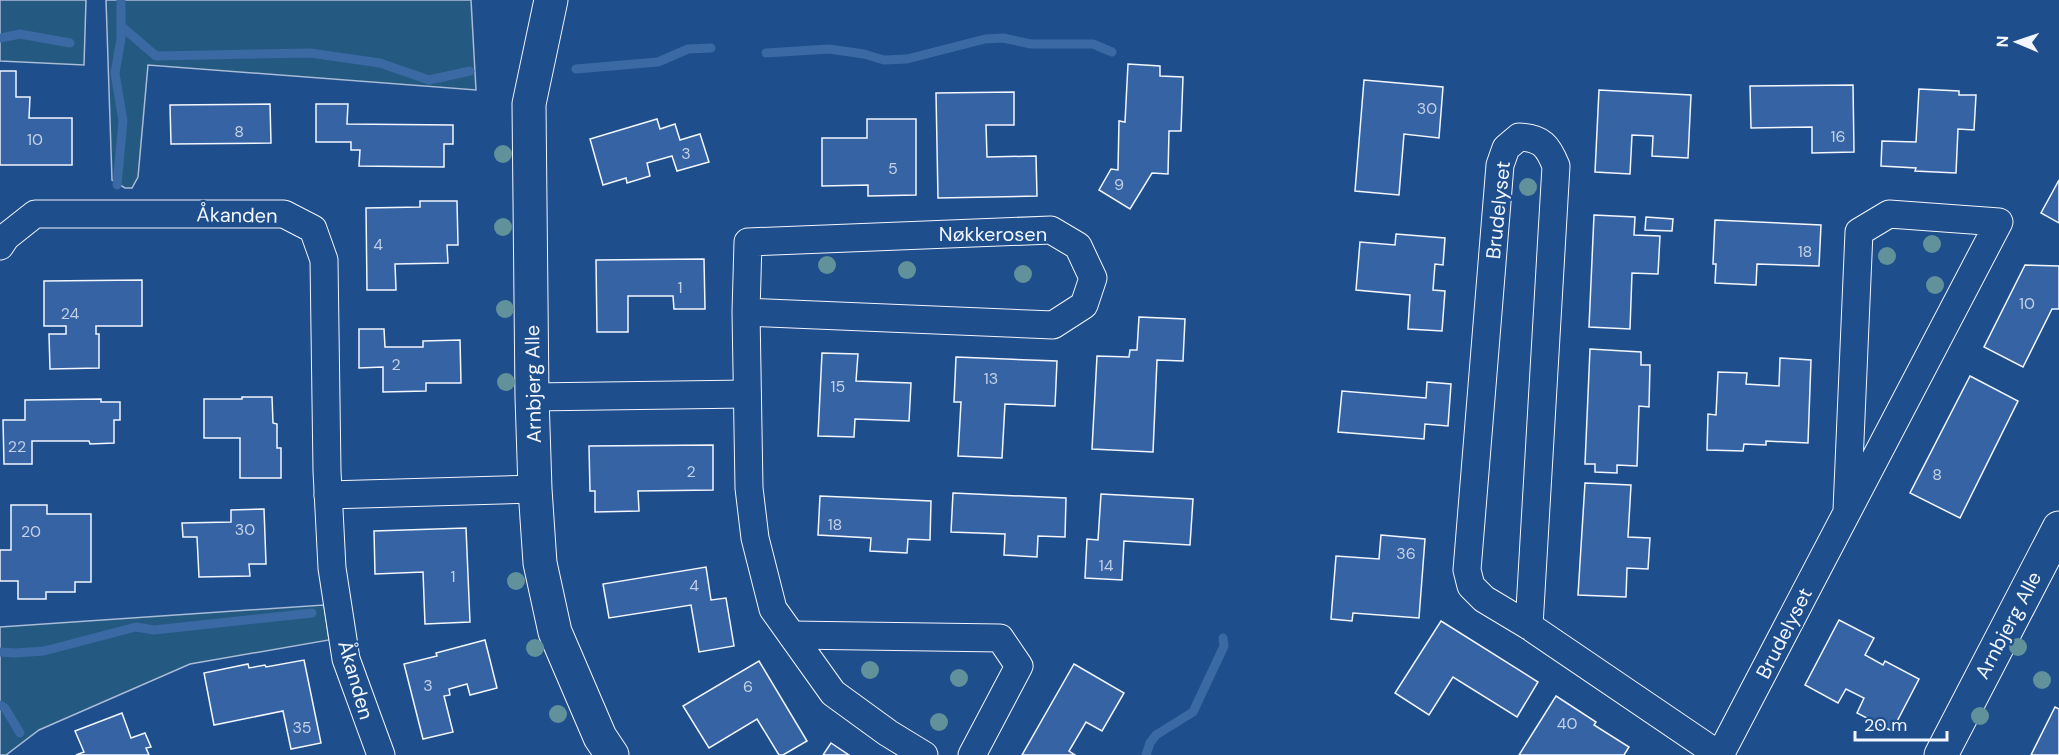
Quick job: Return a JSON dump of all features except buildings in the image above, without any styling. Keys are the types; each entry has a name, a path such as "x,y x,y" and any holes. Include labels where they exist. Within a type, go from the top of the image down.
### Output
{"street":[{"name":"Arnbjerg Alle","path":"551,0 529,104 532,397 540,563 555,632 600,737 612,755"},
{"name":"Brudelyset","path":"1529,626 1556,166 1549,148 1532,138 1519,137 1506,148 1500,165 1467,570 1471,586 1484,599 1529,626 1719,755 1999,222 1889,214 1859,232 1847,510"},
{"name":"Åkanden","path":"0,265 3,241 35,214 284,214 313,229 324,260 328,495 332,568 346,659 381,755"},
{"name":"Nøkkerosen","path":"746,312 1053,325 1084,305 1093,278 1078,246 1051,230 748,242 746,312 749,488 755,538 773,609 833,693 888,733 924,755"},
{"path":"532,397 747,394"},
{"path":"328,495 535,489"},
{"name":"Arnbjerg Alle","path":"1941,755 2059,528"},
{"path":"792,635 1000,638 1019,666 972,755"}],"shaded area":[{"path":"0,0 86,0 84,65 0,61"},
{"path":"106,0 471,0 476,90 148,65 138,177 132,188 125,188 112,180"},
{"path":"324,605 329,640 190,664 39,730 6,755 0,755 0,627"}],"waterway":[{"path":"117,185 123,121 115,73 121,39 121,0"},
{"path":"121,26 156,56 310,53 380,63 429,80 470,71"},
{"path":"0,38 20,34 70,43"},
{"path":"766,53 829,49 864,54 884,60 907,59 985,39 1003,38 1031,44 1093,44 1112,52"},
{"path":"576,69 658,62 688,49 711,48"},
{"path":"0,652 44,651 136,627 154,630 312,613"},
{"path":"1146,755 1156,735 1193,712 1224,646 1223,638"},
{"path":"0,705 5,708 20,733"}]}
